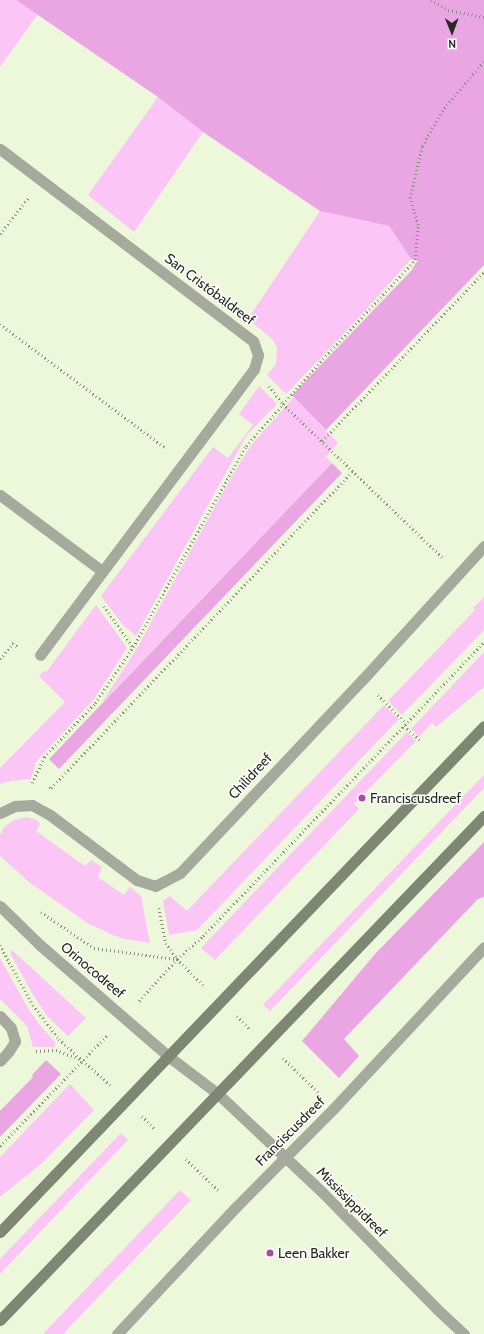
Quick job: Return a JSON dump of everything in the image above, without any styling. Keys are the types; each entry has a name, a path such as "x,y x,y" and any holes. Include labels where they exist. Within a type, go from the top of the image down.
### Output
{"main road":[{"path":"0,1232 484,726"},
{"path":"0,1320 217,1093 267,1044 484,816"}],"street":[{"name":"San Cristóbaldreef","path":"0,149 253,341 258,355 254,369"},
{"path":"40,655 254,369"},
{"path":"0,495 102,571"},
{"name":"Chilidreef","path":"155,886 180,872 363,679 484,546"},
{"path":"0,813 15,806 32,806 50,815 137,880 155,886"},
{"name":"Orinocodreef","path":"0,906 40,945 168,1056"},
{"name":"Franciscusdreef","path":"117,1334 285,1157 334,1108 484,948"},
{"path":"0,1016 11,1028 15,1042 0,1061"},
{"path":"168,1056 217,1093"},
{"name":"Mississippidreef","path":"217,1093 322,1192 464,1334"}],"path":[{"path":"431,0 448,10 484,17"},
{"path":"32,806 32,781 44,757 95,703 133,647 246,446 415,260 418,226 410,198 422,146 444,108 484,61"},
{"path":"0,234 41,180"},
{"path":"322,442 484,272"},
{"path":"0,324 184,462"},
{"path":"254,369 283,404 459,573"},
{"path":"31,787 51,788 352,471"},
{"path":"90,588 133,647"},
{"path":"37,909 94,948 177,959 203,936 484,642"},
{"path":"363,679 420,740"},
{"path":"155,886 166,944 177,959"},
{"path":"0,1146 82,1060 56,1050 11,1049"}],"shaded area":[{"path":"0,0 16,0 38,14 0,67"},
{"path":"16,0 484,0 484,265 326,430 292,395 411,271 418,260 411,259 389,226 320,211 203,132 158,97"},
{"path":"158,97 203,132 134,232 88,195"},
{"path":"320,211 389,226 411,259 352,325 286,394 267,375 276,364 277,347 272,339 248,319"},
{"path":"259,386 277,404 246,436 136,636 123,625 101,596 213,447 228,458 253,425 239,414"},
{"path":"294,397 338,443 313,471 326,457 332,463 101,704 136,650 224,490 251,445"},
{"path":"332,463 342,473 59,769 49,759"},
{"path":"484,597 484,630 402,715 388,701 475,610 473,608"},
{"path":"96,605 127,648 94,699 36,762 31,779 11,781 0,784 0,768 65,702 39,676 43,671 47,671"},
{"path":"484,652 484,687 436,727 432,723 419,737 411,729"},
{"path":"384,705 399,719 197,930 169,935 163,901 170,896 187,911"},
{"path":"407,732 416,741 354,804 359,809 215,960 201,948"},
{"path":"484,775 484,788 270,1011 263,1005"},
{"path":"27,817 37,820 40,824 36,831 85,866 91,860 102,867 98,877 124,895 130,887 141,896 150,943 120,938 89,924 30,883 0,856 0,835 4,827 14,820"},
{"path":"484,842 484,897 478,899 344,1039 359,1056 339,1078 302,1041 375,954"},
{"path":"12,950 86,1018 68,1036 47,1016 32,993 10,953"},
{"path":"0,958 28,1008 39,1024 55,1042 55,1047 33,1047 27,1026 0,999"},
{"path":"46,1060 61,1074 0,1137 0,1111 33,1077 32,1075"},
{"path":"70,1084 94,1110 41,1164 0,1197 0,1157"},
{"path":"121,1133 128,1140 0,1274 0,1259"},
{"path":"180,1190 191,1200 63,1334 43,1334"}],"place":[{"name":"Franciscusdreef","path":"362,798"},
{"name":"Leen Bakker","path":"270,1253"}]}
